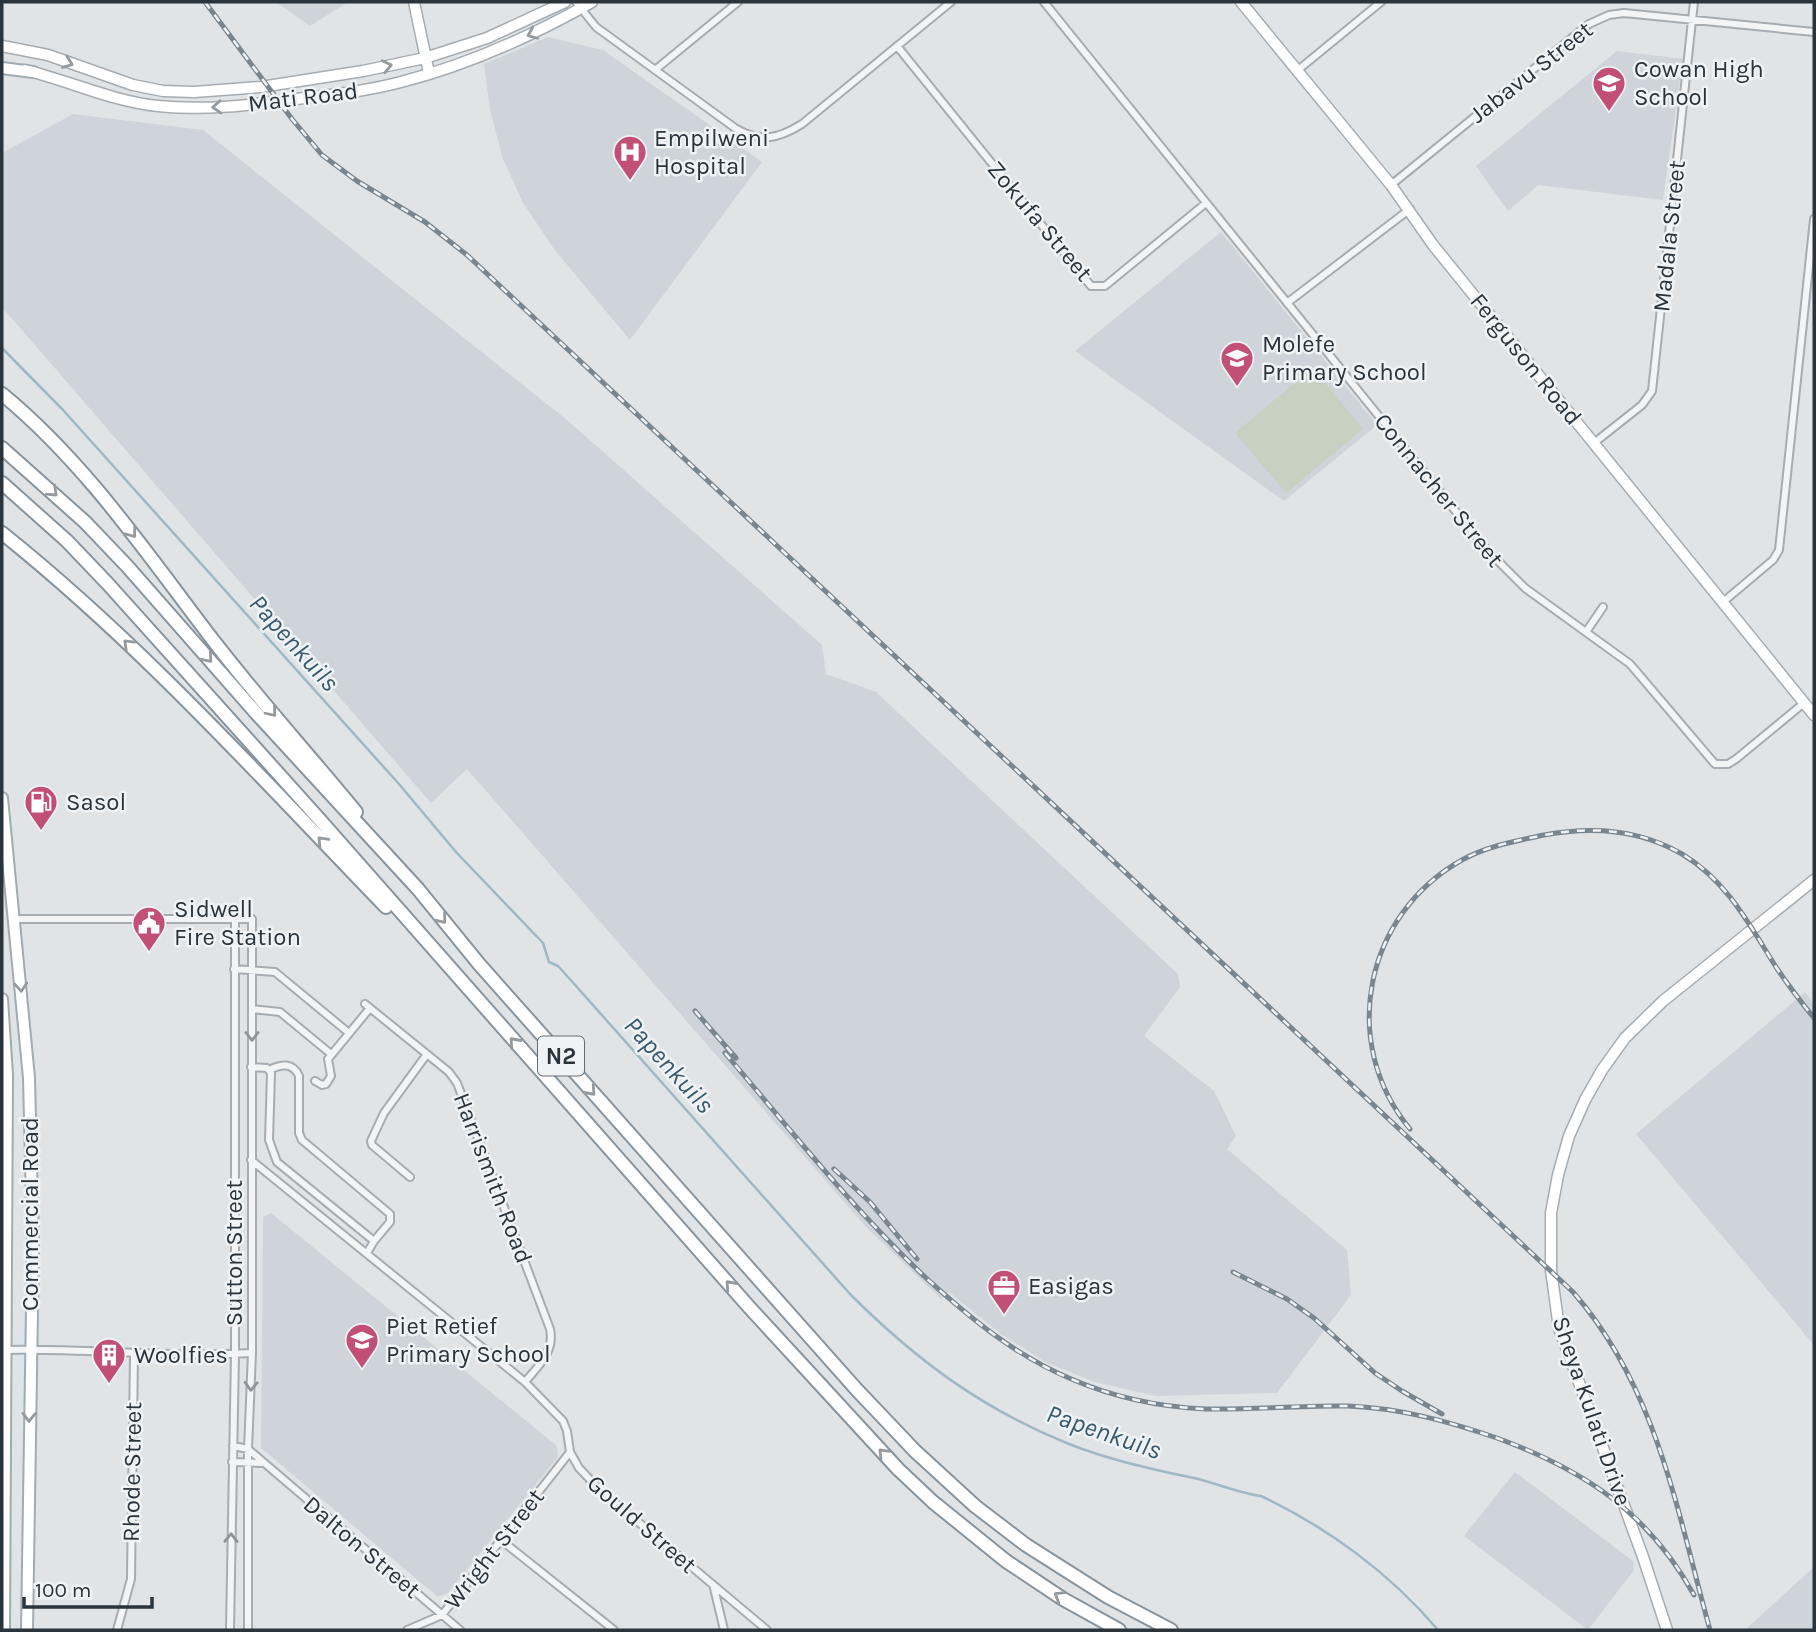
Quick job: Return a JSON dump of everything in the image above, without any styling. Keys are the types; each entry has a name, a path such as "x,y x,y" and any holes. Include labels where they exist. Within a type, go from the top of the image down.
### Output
{"highway":[{"path":"2,394 88,477 218,646 418,889"},
{"name":"N2","path":"2,448 68,505 119,557 257,714 418,889 479,964 857,1390 929,1466 1035,1552 1108,1597 1171,1630"},
{"name":"N2","path":"2,484 67,541 108,584 758,1317 898,1469 933,1502 1006,1561 1063,1599 1119,1630"},
{"path":"2,533 64,584 153,668 456,977"},
{"path":"2,539 15,544"}],"main road":[{"path":"2,66 33,72"},
{"name":"Commercial Road","path":"2,799 29,1078 33,1245 27,1630"},
{"name":"Commercial Road","path":"2,999 7,1075 4,1630"}],"street":[{"path":"414,2 429,74"},
{"name":"Mati Road","path":"2,46 48,55 133,85 163,90 194,92 261,87 425,58 487,38 565,2"},
{"name":"Mati Road","path":"33,72 131,102 194,108 328,96 429,74 528,36 578,5 592,2"},
{"path":"655,70 738,2"},
{"path":"578,5 596,27 744,134 756,138 774,138 802,124 951,2"},
{"name":"Connacher Street","path":"1044,2 1505,570 1630,664 1715,764 1728,764 1736,759 1804,703"},
{"name":"Ferguson Road","path":"1241,2 1391,185 1433,245 1814,715"},
{"path":"1298,70 1381,2"},
{"name":"Madala Street","path":"1594,443 1642,405 1652,391 1694,2"},
{"name":"Jabavu Street","path":"1391,185 1589,24 1609,15 1625,13 1814,33"},
{"name":"Zokufa Street","path":"897,46 1091,286 1105,286 1206,203"},
{"path":"1287,303 1409,209"},
{"path":"1723,602 1773,560 1779,550 1814,219"},
{"path":"1586,632 1604,607"},
{"name":"Sheya Kulati Drive","path":"1668,1628 1559,1328 1550,1270 1551,1213 1558,1175 1569,1136 1585,1100 1625,1038 1662,1001 1814,880"},
{"path":"2,919 235,918"},
{"name":"Sutton Street","path":"229,1630 234,1354 235,918 252,919 252,1353 248,1449 248,1630"},
{"path":"234,969 275,972 349,1033 327,1062 330,1079 323,1085 315,1081"},
{"name":"Harrismith Road","path":"349,1033 367,1006 449,1072 457,1083 550,1329 552,1338 548,1353 525,1382"},
{"path":"252,1009 280,1012 331,1054"},
{"path":"410,1177 372,1145 371,1141 384,1113 427,1054"},
{"path":"251,1067 269,1070 281,1065 297,1070 299,1133 302,1140 390,1214 390,1222 366,1253"},
{"path":"269,1070 270,1140 277,1162 374,1241"},
{"path":"233,1126 251,1127"},
{"name":"Gould Street","path":"251,1160 525,1382 562,1421 567,1431 570,1452 579,1468 600,1490 767,1630"},
{"path":"233,1205 251,1206"},
{"path":"4,1350 134,1354 252,1353"},
{"name":"Rhode Street","path":"117,1630 131,1579 134,1354"},
{"path":"233,1446 248,1449"},
{"name":"Dalton Street","path":"248,1449 460,1630"},
{"name":"Wright Street","path":"407,1630 442,1615 570,1452"},
{"path":"233,1462 263,1463"},
{"path":"501,1540 614,1630"},
{"path":"714,1587 723,1630"}],"shaded area":[{"path":"276,2 348,2 310,26"},
{"name":"Empilweni Hospital","path":"548,37 603,50 762,162 630,340 554,249 523,203 503,159 490,110 484,64"},
{"name":"Cowan High School","path":"1617,51 1683,59 1663,200 1538,185 1508,211 1476,166"},
{"path":"73,114 203,130 567,420 822,645 826,674 876,692 1178,974 1180,987 1144,1036 1214,1091 1236,1136 1227,1149 1347,1250 1351,1295 1277,1393 1156,1396 1095,1382 1047,1363 1001,1334 949,1292 941,1299 865,1226 467,769 431,803 2,307 2,153"},
{"name":"Molefe Primary School","path":"1221,232 1377,425 1284,501 1075,351"},
{"path":"1805,992 1814,1004 1814,1345 1636,1134"},
{"name":"Piet Retief Primary School","path":"271,1213 557,1446 558,1457 448,1593 438,1597 261,1448 263,1217"},
{"path":"1515,1472 1633,1561 1634,1570 1588,1630 1464,1536"},
{"path":"1814,1567 1814,1630 1745,1630"}],"green space":[{"path":"1313,368 1363,429 1286,493 1235,433"}],"waterway":[{"name":"Papenkuils","path":"2,348 63,410 399,784 456,852 543,943 549,962 558,966 850,1294 875,1318 952,1381 979,1399 1037,1430 1100,1455 1261,1496 1286,1508 1334,1537 1379,1571 1420,1609 1438,1630"}],"railway":[{"path":"205,2 322,155 357,181 425,222 467,255 1573,1292 1602,1329 1645,1410 1661,1452 1710,1630"},
{"path":"1410,1129 1388,1095 1374,1058 1369,1020 1373,982 1384,946 1403,913 1429,883 1462,860 1502,845 1562,832 1597,830 1649,839 1682,854 1712,877 1736,904 1776,967 1814,1018"},
{"path":"695,1011 736,1058"},
{"path":"725,1053 822,1168 898,1251 975,1320 1029,1358 1085,1385 1153,1403 1206,1409 1367,1407 1423,1416 1497,1438 1558,1464 1611,1497 1656,1540 1694,1595"},
{"path":"834,1169 870,1202 917,1259"},
{"path":"1233,1272 1287,1299 1314,1318 1375,1373 1442,1414"}],"place":[{"name":"Cowan High School","path":"1609,113"},
{"name":"Empilweni Hospital","path":"630,182"},
{"name":"Molefe Primary School","path":"1237,388"},
{"name":"Sasol","path":"41,832"},
{"name":"Sidwell Fire Station","path":"149,953"},
{"name":"Easigas","path":"1004,1316"},
{"name":"Piet Retief Primary School","path":"362,1370"},
{"name":"Woolfies","path":"109,1385"}]}
